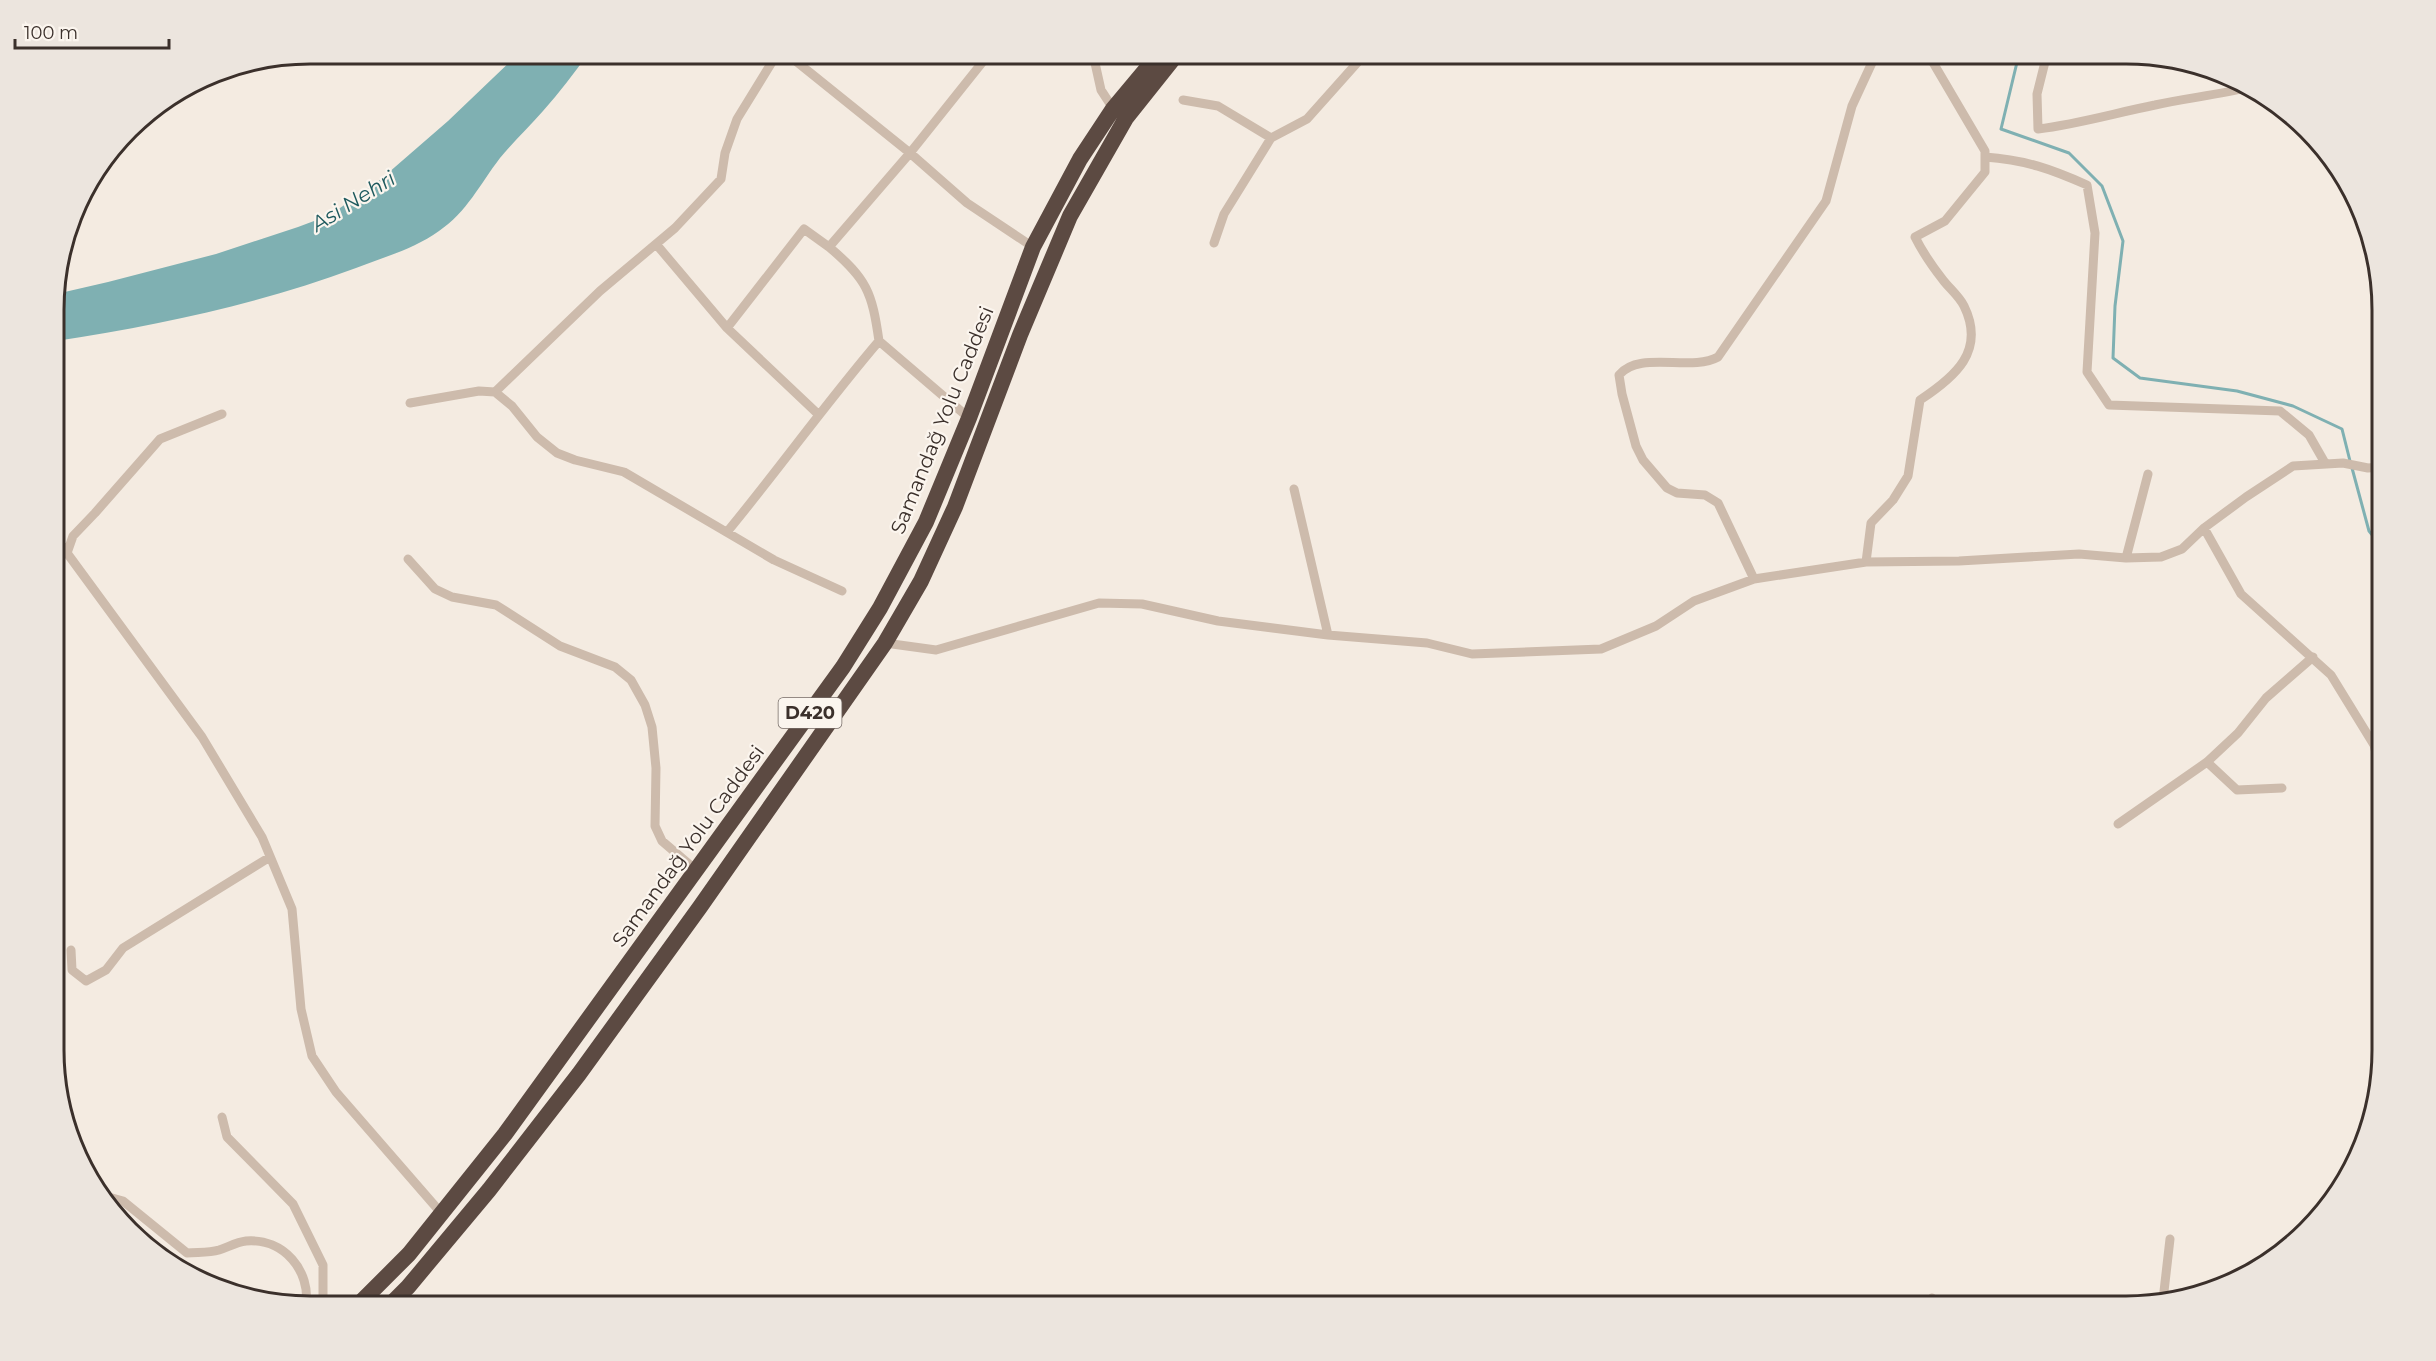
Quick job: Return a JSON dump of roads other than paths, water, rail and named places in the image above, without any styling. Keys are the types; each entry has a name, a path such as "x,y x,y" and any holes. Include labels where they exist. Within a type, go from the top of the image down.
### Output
{"highway":[{"name":"Samandağ Yolu Caddesi","path":"399,1296 474,1207 579,1074 700,907 885,643 921,581 955,507 1020,335 1070,216 1120,113 1152,64"},
{"name":"Samandağ Yolu Caddesi","path":"367,1296 409,1254 505,1134 843,668 880,608 926,522 969,418 1033,248 1080,159 1167,64"}],"street":[{"path":"495,392 600,291 697,206 721,179 725,153 737,119 771,64"},
{"path":"799,64 910,153 967,203 1033,248"},
{"path":"829,247 910,153 981,64"},
{"path":"1095,64 1101,90 1120,113"},
{"path":"1214,243 1224,214 1270,138 1307,119 1356,64"},
{"path":"1754,579 1718,503 1706,495 1677,493 1667,488 1643,460 1636,446 1619,375 1631,365 1669,362 1707,363 1718,357 1826,201 1852,106 1871,64"},
{"path":"1866,562 1871,523 1893,500 1908,476 1920,400 1950,380 1971,350 1969,327 1963,305 1925,257 1915,237 1945,221 1985,172 1985,151 1934,64"},
{"path":"2044,64 2037,94 2037,129 2078,124 2156,104 2235,91"},
{"path":"1183,100 1218,106 1270,138"},
{"path":"1985,157 2017,159 2054,170 2087,185 2095,233 2087,372 2109,405 2280,411 2309,435 2325,464"},
{"path":"728,328 804,229 854,269 868,291 876,318 879,341 969,418"},
{"path":"656,244 728,328 819,415"},
{"path":"727,532 879,341"},
{"path":"410,403 478,391 495,392 512,406 537,436 557,453 575,460 624,472 774,560 842,591"},
{"path":"67,553 73,536 160,439 222,414"},
{"path":"885,643 936,650 1100,603 1142,604 1218,621 1328,635 1427,643 1472,654 1601,649 1656,626 1694,601 1754,579 1866,562 1959,561 2079,554 2126,558 2162,557 2182,549 2204,528 2246,496 2293,466 2343,463 2372,467"},
{"path":"2126,558 2148,474"},
{"path":"1294,489 1328,635"},
{"path":"2204,528 2241,594 2331,675 2372,742"},
{"path":"64,549 202,737 262,837 292,909 301,1009 312,1056 336,1092 442,1214"},
{"path":"408,559 435,589 452,597 496,605 560,646 615,667 631,680 645,705 651,728 656,768 655,826 662,841 697,871"},
{"path":"2118,824 2207,762 2238,733 2266,698 2313,657"},
{"path":"2207,762 2237,790 2282,788"},
{"path":"71,950 72,970 86,981 106,970 123,948 270,857"},
{"path":"222,1117 227,1137 293,1204 323,1265 323,1296"},
{"path":"114,1198 123,1201 187,1254 216,1251 244,1241 262,1242 277,1247 300,1268 306,1282 306,1296"},
{"path":"2164,1293 2170,1239"}],"water":[{"name":"Asi Nehri","path":"508,64 580,64 549,104 500,158 458,215 419,243 319,281 246,303 133,328 64,340 65,292 216,254 330,215 380,180 448,121"}],"waterway":[{"path":"2017,64 2001,129 2069,153 2102,186 2123,241 2115,306 2113,358 2140,378 2237,391 2293,406 2342,429 2350,461"},
{"path":"2352,468 2372,535"}]}
